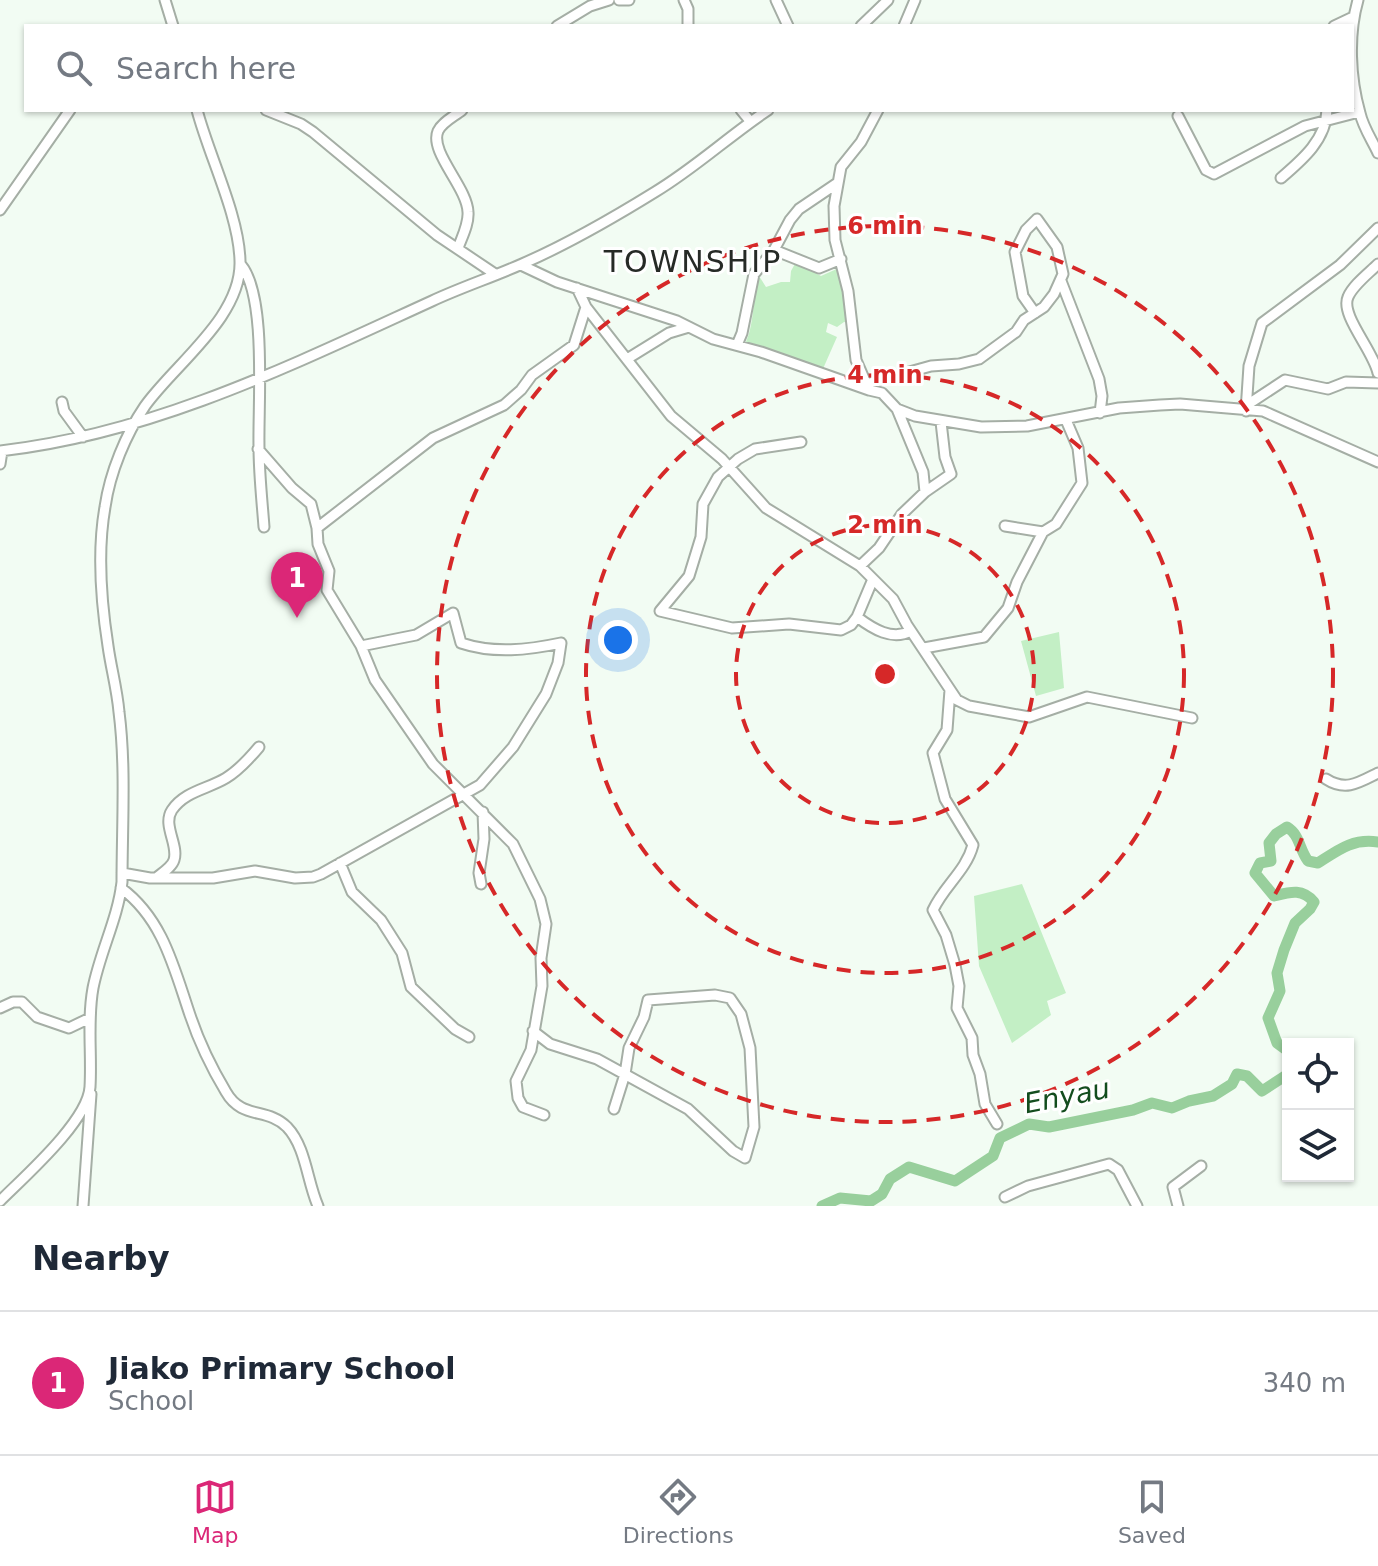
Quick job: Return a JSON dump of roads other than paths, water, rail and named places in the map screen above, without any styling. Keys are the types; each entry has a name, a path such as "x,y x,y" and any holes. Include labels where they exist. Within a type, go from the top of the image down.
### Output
{"street":[{"path":"165,0 172,24"},
{"path":"560,24 590,6 609,0"},
{"path":"619,0 629,0"},
{"path":"684,0 688,9 688,24"},
{"path":"776,0 787,24"},
{"path":"863,24 888,0"},
{"path":"905,24 915,0"},
{"path":"1353,24 1358,0"},
{"path":"1338,24 1353,17"},
{"path":"1354,83 1359,112 1378,153"},
{"path":"0,210 69,112"},
{"path":"83,1206 90,1090 90,1018 97,966 121,888 122,873 122,739 104,616 102,539 110,486 134,423 163,384 213,329 235,289 241,265 236,231 198,112"},
{"path":"271,112 313,132 437,235 495,274"},
{"path":"458,248 465,231 468,210 463,193 440,152 437,136 442,125 459,112"},
{"path":"743,112 750,121"},
{"path":"0,464 1,451 83,437 134,423 259,379 521,265 658,190 765,112"},
{"path":"868,387 856,360 848,291 835,240 834,206 836,184 843,163 861,142 877,112"},
{"path":"1281,178 1313,148 1327,121 1327,112"},
{"path":"1178,116 1206,170 1214,174 1305,126 1359,112"},
{"path":"737,345 754,274 774,250 799,209 836,184"},
{"path":"868,387 921,368 982,358 1050,301 1063,274 1057,247 1037,219 1026,230 1015,252 1023,296 1035,313"},
{"path":"1246,408 1249,366 1262,323 1340,265 1378,228"},
{"path":"774,250 819,268 841,259"},
{"path":"1378,264 1348,295 1346,311 1366,344 1378,373"},
{"path":"241,265 248,273 251,286 259,379 258,449 264,527"},
{"path":"521,265 577,288 677,321 702,335 868,387 886,396 897,409 923,472 925,492"},
{"path":"1061,281 1099,379 1102,396 1100,413"},
{"path":"577,288 586,307 682,428 728,467 776,516 860,566 893,599 957,700 969,706 1017,716 1039,715 1076,698 1087,697 1192,718"},
{"path":"317,528 426,442 504,405 532,375 574,345 586,307"},
{"path":"627,359 669,333 689,327"},
{"path":"1246,408 1285,380 1328,389 1346,382 1378,383"},
{"path":"62,402 64,411 83,437"},
{"path":"897,409 941,422 998,427 1066,420 1127,407 1180,404 1246,408 1263,411 1378,462"},
{"path":"924,648 980,639 987,635 1008,608 1017,582 1043,532 1056,524 1082,483 1078,448 1066,420"},
{"path":"860,566 879,548 902,514 925,492 951,474 945,457 941,422"},
{"path":"801,442 755,449 718,477 706,497 701,537 689,576 660,611 732,628 789,624 841,630 851,625 857,617 873,579"},
{"path":"258,449 292,488 311,504 319,547 329,571 327,590 361,646 375,680 437,768 517,849 545,911 542,986 531,1050 517,1077 516,1087 523,1107 544,1115"},
{"path":"1005,526 1043,532"},
{"path":"122,873 156,878 213,878 255,871 306,878 316,876 480,785 513,747 550,687 561,643 498,650 461,643 453,613 416,635 361,646"},
{"path":"857,617 887,634 901,635 911,631"},
{"path":"950,690 947,730 933,753 945,799 973,845 968,862 943,889 933,910 946,935 955,965 958,977 957,1008 972,1038 985,1104 997,1124"},
{"path":"156,878 175,858 169,819 173,808 201,788 227,777 246,763 259,747"},
{"path":"1326,779 1333,784 1353,786 1378,773"},
{"path":"481,884 483,812"},
{"path":"340,863 352,892 381,920 406,959 411,987 455,1029 469,1037"},
{"path":"121,888 161,934 202,1048 228,1096 241,1109 264,1113 286,1126 296,1138 318,1206"},
{"path":"533,1031 550,1044 597,1059 625,1074 688,1109 733,1151 745,1158 754,1127 750,1048 741,1014 730,998 715,995 648,1000 644,1017 629,1048 625,1074 614,1109"},
{"path":"0,1008 22,1002 37,1017 69,1028 90,1018"},
{"path":"0,1201 51,1151 74,1121 90,1090"},
{"path":"1005,1197 1028,1186 1109,1164 1118,1170 1137,1206"},
{"path":"1178,1206 1173,1187 1201,1166"}],"waterway":[{"name":"Enyau","path":"1282,1047 1277,1043 1268,1018 1280,991 1277,973 1295,923 1314,902 1300,893 1274,896 1255,873 1260,863 1271,861 1269,843 1287,827 1308,861 1318,863 1353,843 1378,842"},
{"name":"Enyau","path":"822,1206 840,1198 871,1201 882,1194 890,1179 909,1167 955,1181 993,1156 1000,1138 1029,1124 1049,1127 1133,1110 1152,1103 1172,1108 1213,1096 1232,1084 1237,1074 1247,1076 1262,1091 1282,1078"}],"place":[{"name":"Jiako Primary School","path":"297,618"}],"district":[{"name":"TOWNSHIP","path":"693,261"}]}
